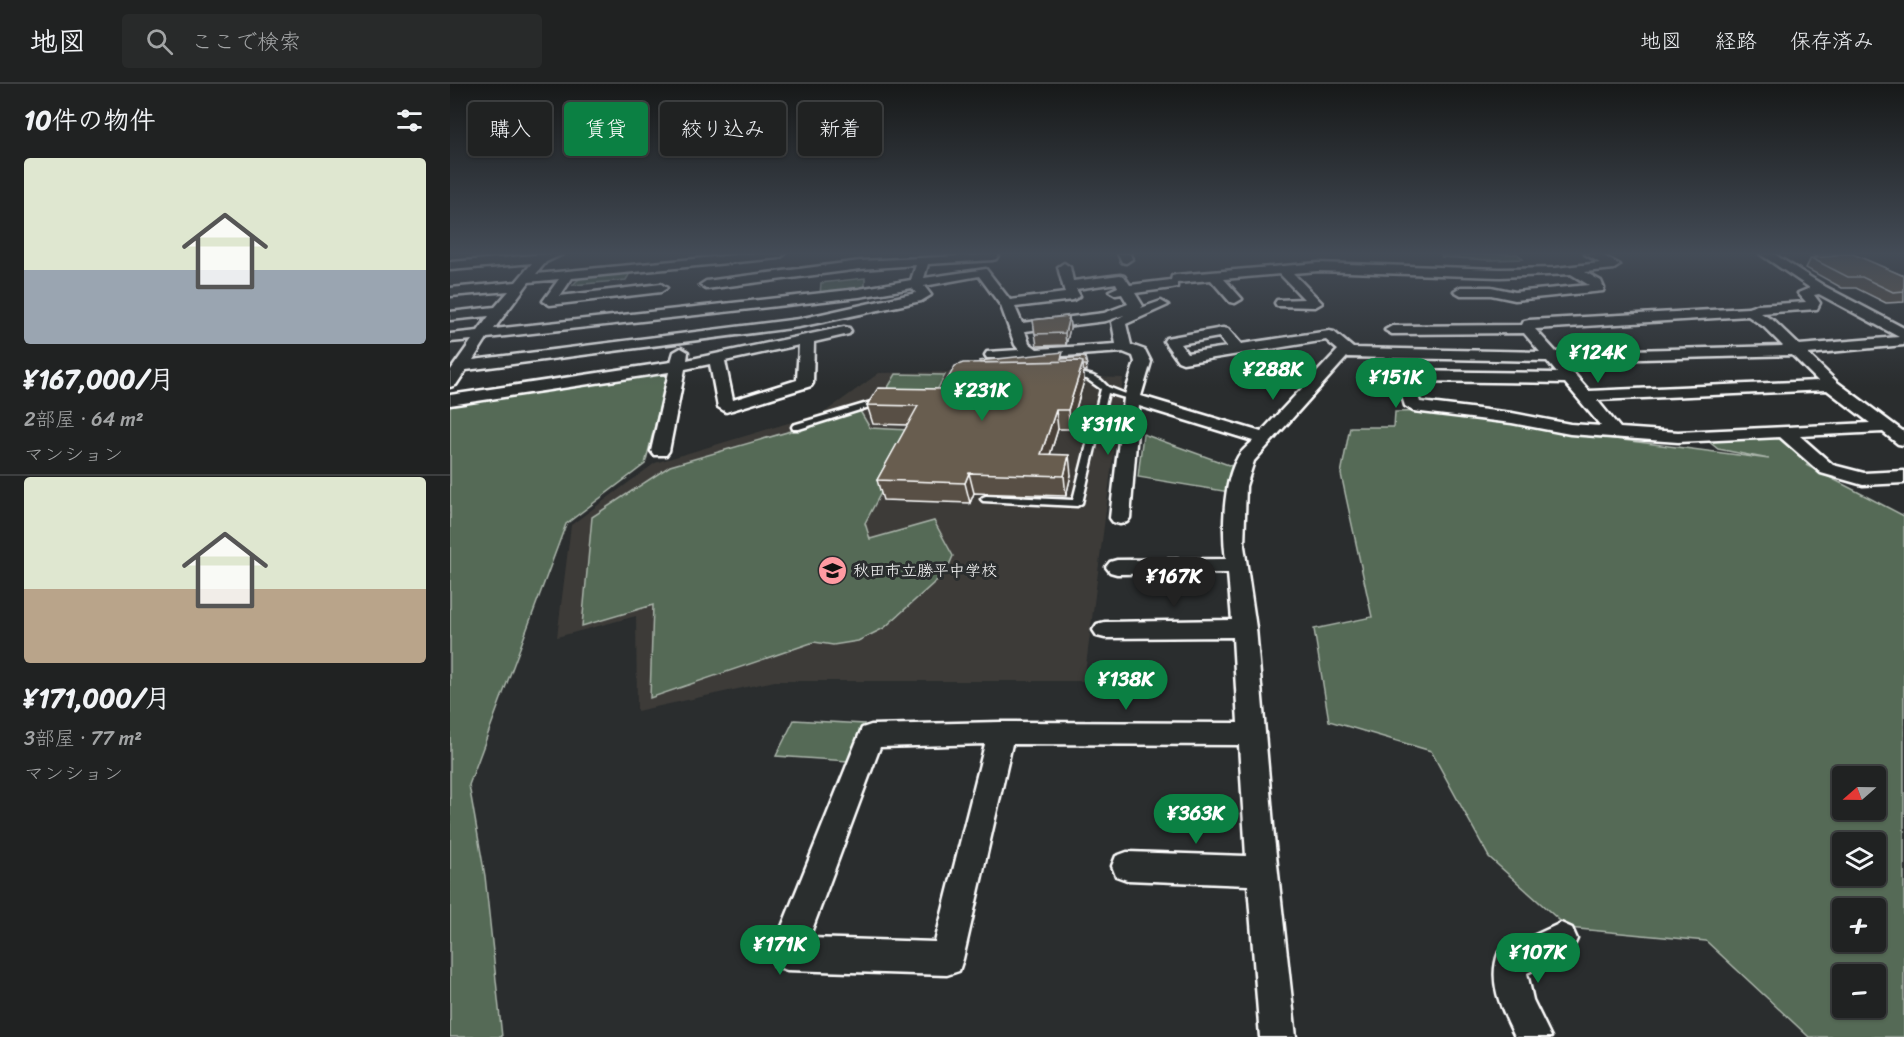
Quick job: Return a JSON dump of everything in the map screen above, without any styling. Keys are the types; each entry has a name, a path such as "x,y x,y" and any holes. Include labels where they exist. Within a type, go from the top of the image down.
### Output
{"street":[{"path":"450,382 508,298"},
{"path":"552,298 550,301 572,298"},
{"path":"660,451 684,337 691,310 698,298"},
{"path":"450,338 805,298"},
{"path":"461,366 825,318 909,298"},
{"path":"1003,298 1018,328 1022,345 1034,354"},
{"path":"1007,304 1034,298"},
{"path":"1018,328 1106,317 1136,306 1132,298"},
{"path":"1282,303 1315,303 1311,298"},
{"path":"1528,329 1529,324 1751,312 1757,309 1812,306 1813,303 1809,298"},
{"path":"1837,298 1904,334"},
{"path":"1124,348 1119,322 1161,305"},
{"path":"450,316 499,310"},
{"path":"1751,312 1769,324 1832,385 1904,440"},
{"path":"1243,328 1171,341 1183,358 1329,335 1349,352"},
{"path":"1392,330 1528,329 1615,432"},
{"path":"450,400 678,366 843,331"},
{"path":"1223,332 1238,350"},
{"path":"717,359 726,407 805,383 807,339"},
{"path":"1278,1037 1262,871 1245,628 1234,546 1237,486 1245,460 1342,354 1349,352 1553,357 1795,350 1851,347 1904,340"},
{"path":"992,356 1124,348 1140,353 1143,362 1132,398 1120,518"},
{"path":"1570,378 1404,376 1413,406 1512,418 1570,429 1678,437 1887,428"},
{"path":"1586,396 1832,385"},
{"path":"1132,398 1264,439"},
{"path":"1784,432 1827,469 1863,479 1904,477"},
{"path":"1117,567 1237,566"},
{"path":"1105,630 1245,628"},
{"path":"1001,733 947,959 787,954 871,736 1001,733 1251,734"},
{"path":"1127,866 1262,871"},
{"path":"1533,1037 1522,1016 1509,979 1511,964 1561,939"}],"lane":[{"path":"1060,375 1089,376 1098,380 1105,389 1132,398"},
{"path":"986,499 1077,503 1105,389"},
{"path":"796,428 882,401 892,402"}],"shaded area":[{"name":"秋田市立勝平中学校","path":"941,372 1123,378 1084,681 775,681 637,711 636,616 557,637 571,525 655,463 825,412 879,373"}],"green space":[{"path":"669,371 645,464 566,524 469,785 485,876 502,1037 450,1037 450,404"},
{"path":"896,374 945,375 937,390 887,389"},
{"path":"860,411 870,428 908,430 911,436 865,523 870,539 934,521 953,556 946,572 884,628 858,641 833,645 814,642 650,698 653,605 582,626 592,517 670,466"},
{"path":"1439,411 1504,419 1607,438 1769,459 1718,449 1708,441 1785,438 1814,466 1806,465 1904,516 1904,1037 1809,1037 1706,941 1568,928 1489,857 1431,751 1329,721 1314,629 1372,617 1341,474 1350,427 1394,427 1395,412"},
{"path":"1143,434 1237,468 1229,492 1138,477"},
{"path":"794,720 864,724 848,761 776,756"}],"building":[{"path":"1069,316 1065,333 1035,334 1033,320"},
{"path":"1063,352 1061,359 1085,357 1087,365 1079,361 980,363 979,361"},
{"path":"1083,362 1068,410 1056,410 1041,454 1069,455 1064,476 969,473 965,483 877,480 918,406 867,405 878,388 942,389 955,366 963,363"}],"place":[{"name":"秋田市立勝平中学校","path":"832,570"}]}
